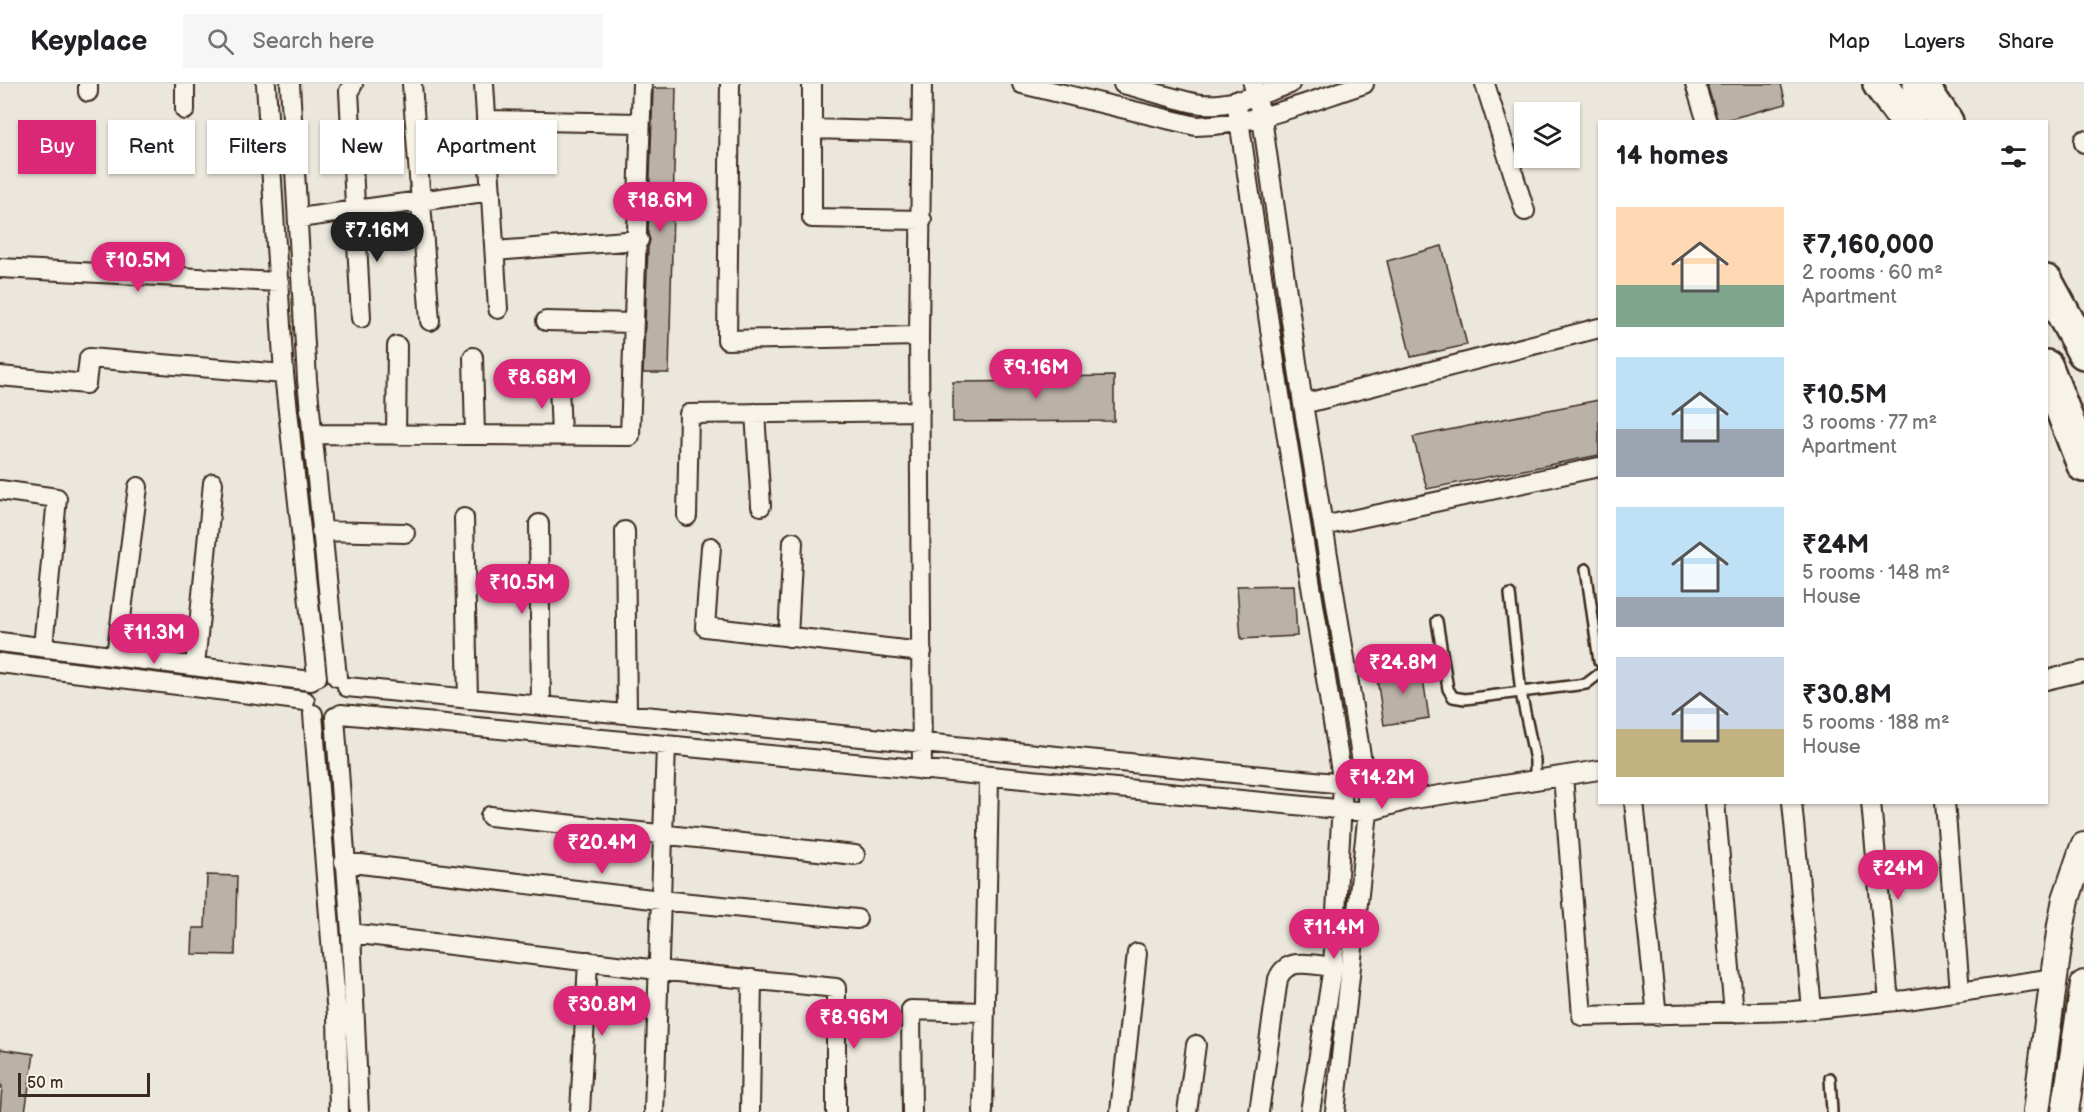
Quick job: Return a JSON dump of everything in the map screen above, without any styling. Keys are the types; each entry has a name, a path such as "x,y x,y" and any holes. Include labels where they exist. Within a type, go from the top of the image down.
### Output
{"highway":[{"path":"1880,84 1907,120"},
{"path":"1920,84 1945,120"},
{"path":"2048,286 2084,352"},
{"path":"2048,372 2084,465"}],"main road":[{"path":"2036,1112 2066,899 2084,846"},
{"path":"2065,1112 2084,984"}],"street":[{"path":"185,84 185,110"},
{"path":"266,84 284,374 314,679 305,694 309,707 337,1016 339,1112"},
{"path":"290,84 321,531 342,682 348,701 338,715 359,1112"},
{"path":"352,84 349,91 361,318"},
{"path":"412,84 430,321"},
{"path":"484,84 486,120"},
{"path":"313,434 630,436 639,240 642,84"},
{"path":"730,84 727,340 919,336"},
{"path":"812,84 812,218 922,220"},
{"path":"922,84 919,336 922,770"},
{"path":"1022,84 1179,124 1196,126 1241,123 1262,118 1364,84"},
{"path":"1123,84 1170,90 1196,103 1236,100 1255,90 1290,84"},
{"path":"1485,84 1525,211"},
{"path":"1695,84 1706,120"},
{"path":"1255,90 1262,118 1303,404 1366,786 1368,812 1335,1112"},
{"path":"1236,100 1308,572 1343,784 1333,967 1310,1112"},
{"path":"557,121 640,123"},
{"path":"812,129 922,132"},
{"path":"490,174 498,309"},
{"path":"299,218 491,191"},
{"path":"495,250 639,240"},
{"path":"0,268 279,282"},
{"path":"546,321 634,323"},
{"path":"1303,404 1598,328"},
{"path":"396,435 397,346"},
{"path":"473,357 475,435"},
{"path":"0,376 86,384 89,358 284,374"},
{"path":"559,383 561,435"},
{"path":"687,516 689,414 920,411"},
{"path":"755,413 761,506"},
{"path":"1323,526 1598,467"},
{"path":"195,666 213,483"},
{"path":"116,656 138,487"},
{"path":"0,490 57,498 43,647"},
{"path":"464,518 468,699"},
{"path":"539,524 541,706"},
{"path":"321,531 405,533"},
{"path":"625,531 627,714"},
{"path":"788,637 793,542"},
{"path":"711,547 705,627 922,652"},
{"path":"1308,572 1330,571"},
{"path":"0,642 314,679 324,675 342,682 468,699 1366,786 1408,800"},
{"path":"0,663 309,707 320,718 338,715 1343,811 1368,812 1408,800 1598,770"},
{"path":"2048,680 2084,671"},
{"path":"654,1112 666,745"},
{"path":"983,1112 988,776"},
{"path":"1563,776 1582,1016 1657,1016 1812,1009 1889,1002 2054,978"},
{"path":"1634,804 1657,1016"},
{"path":"1715,804 1734,1013"},
{"path":"1792,804 1812,1009"},
{"path":"1871,804 1889,1002"},
{"path":"1945,804 1960,992"},
{"path":"490,816 855,855"},
{"path":"345,862 660,900 857,919"},
{"path":"351,933 658,970 836,988 836,1112"},
{"path":"1120,1112 1137,953"},
{"path":"580,1112 588,961"},
{"path":"1259,1112 1278,979 1282,969 1287,965 1299,963 1333,967"},
{"path":"750,1112 752,980"},
{"path":"912,1112 911,1010 985,1012"},
{"path":"1186,1112 1196,1045"}],"lane":[{"path":"1586,569 1598,653"},
{"path":"1510,594 1521,693 1535,760 1535,781"},
{"path":"1437,621 1448,689 1453,697 1465,699 1586,684 1598,675"},
{"path":"1830,1078 1832,1112"}],"building":[{"path":"1707,84 1781,84 1786,104 1726,120 1717,120"},
{"path":"653,88 676,88 669,373 643,373 650,240 648,234"},
{"path":"1442,246 1467,345 1411,357 1387,261"},
{"path":"1114,376 1114,421 953,422 953,382 1039,381 1039,377"},
{"path":"1598,400 1598,455 1427,489 1413,437"},
{"path":"1294,585 1297,636 1241,639 1237,586"},
{"path":"1421,665 1429,718 1384,725 1376,672"},
{"path":"207,875 237,876 235,955 192,954 193,928 205,928"},
{"path":"0,1049 34,1054 25,1112 0,1112 2,1086 0,1086"}]}
